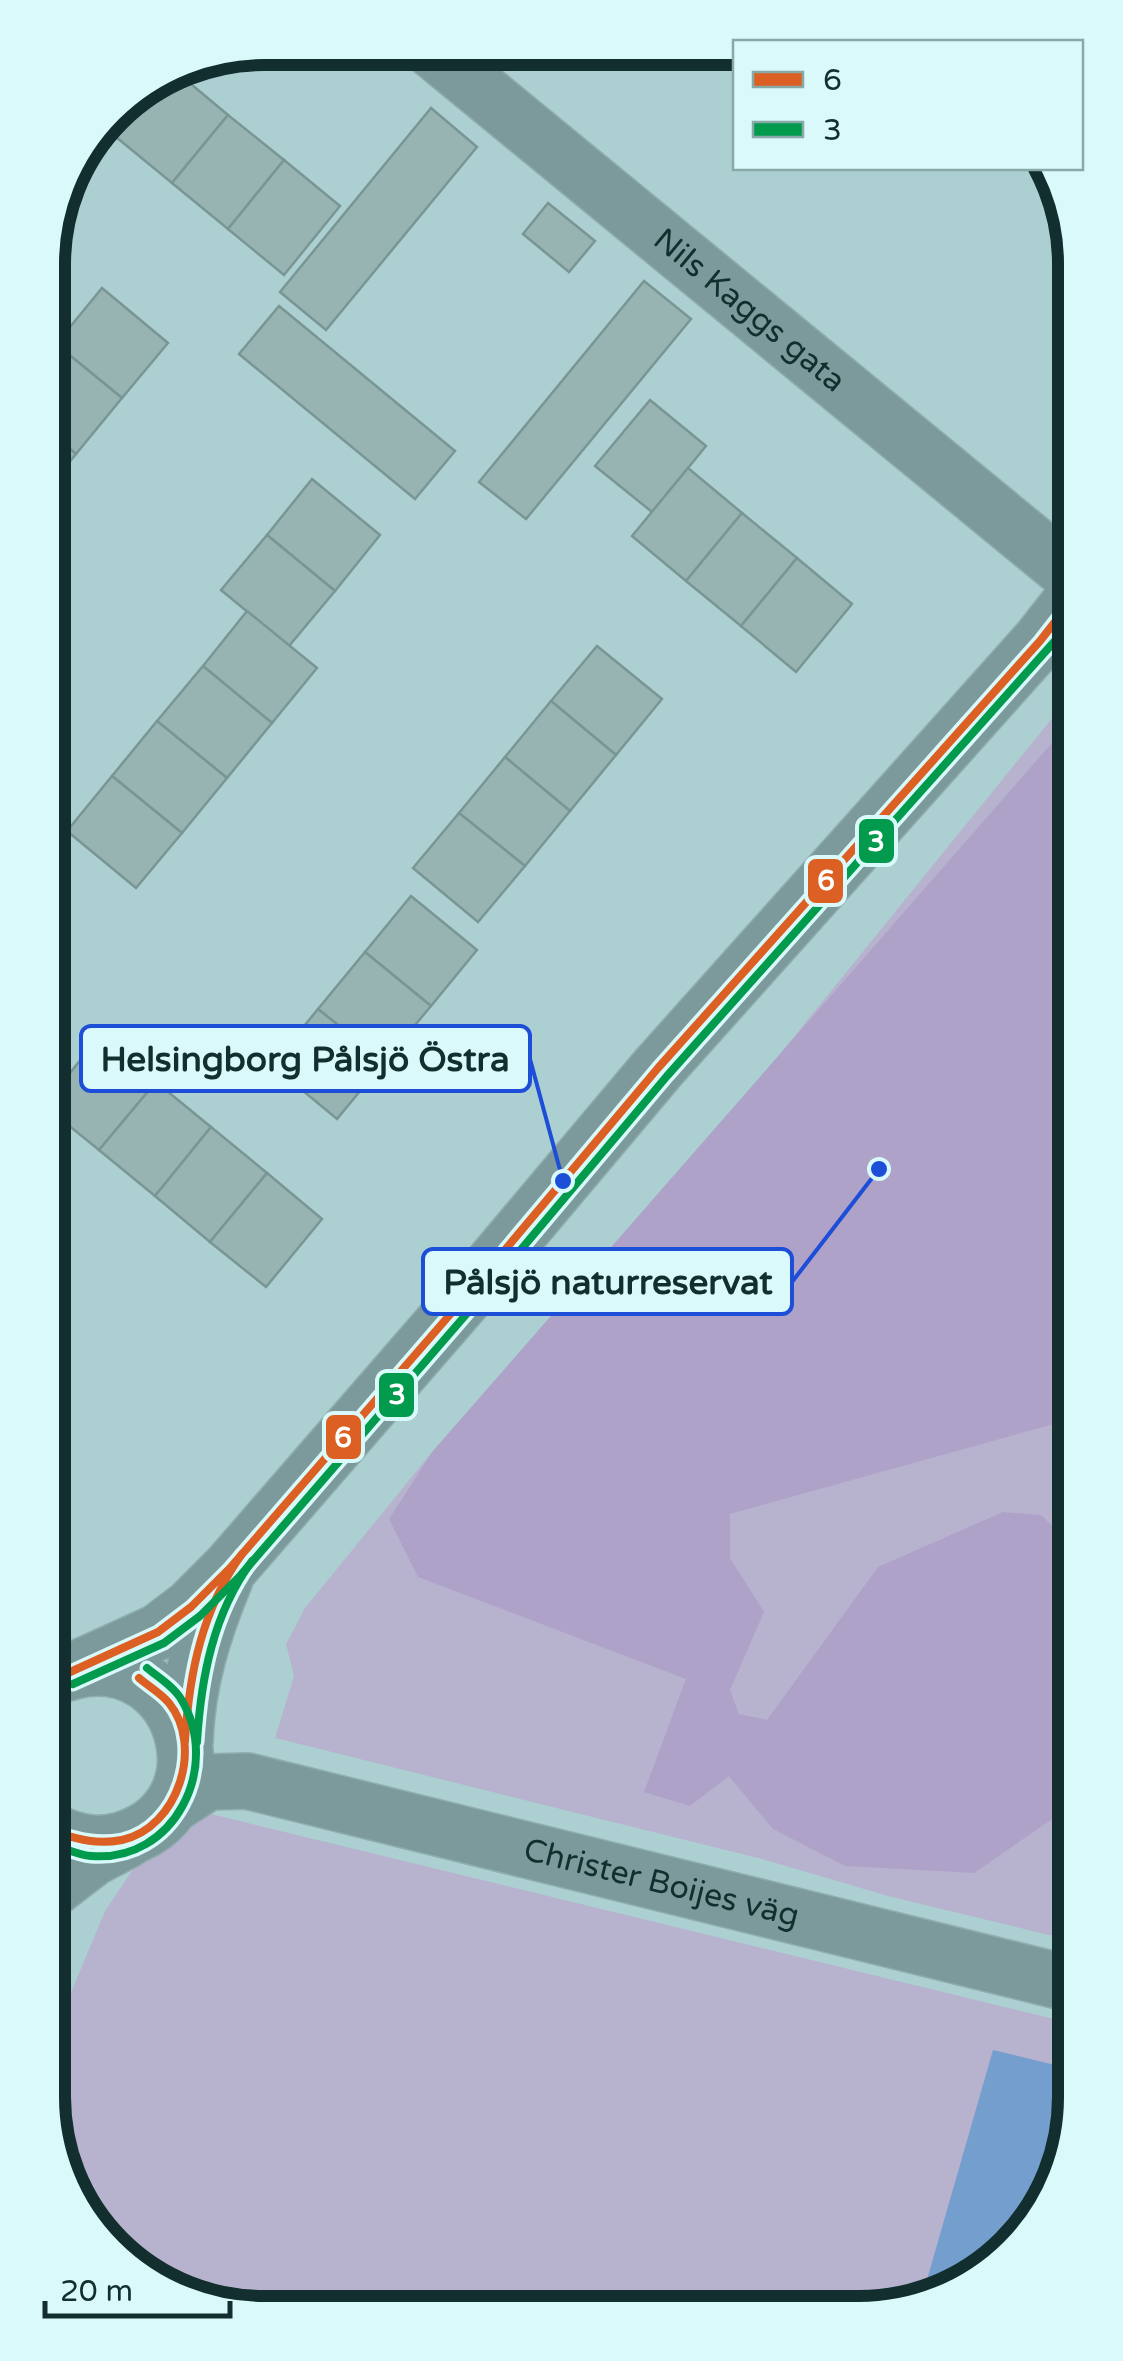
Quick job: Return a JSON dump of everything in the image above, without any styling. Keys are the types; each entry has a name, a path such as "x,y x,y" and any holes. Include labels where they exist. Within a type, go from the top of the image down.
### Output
{"street":[{"name":"Nils Kaggs gata","path":"452,65 1058,564"},
{"path":"65,1674 158,1632 191,1607 230,1568 467,1296 658,1068 1058,618"},
{"path":"65,1835 94,1844 154,1820 184,1778 188,1696 198,1650 230,1568"},
{"path":"65,1675 102,1667 150,1684 172,1709 185,1744"},
{"name":"Christer Boijes väg","path":"185,1744 247,1781"},
{"name":"Christer Boijes väg","path":"65,1880 208,1782 247,1781 1058,1981"}],"shaded area":[{"path":"1058,711 1058,1937 275,1738 294,1676 286,1644 305,1608 432,1452 389,1519 395,1529"},
{"path":"1058,736 1058,1423 730,1514 730,1558 764,1612 730,1690 739,1714 767,1720 878,1567 1003,1512 1041,1515 1058,1531 1058,1815 974,1873 845,1866 773,1829 729,1776 690,1806 644,1792 686,1679 418,1577 389,1519 432,1452"},
{"path":"207,1813 1058,2020 1058,2110 1043,2173 1025,2208 980,2255 935,2281 885,2294 264,2296 225,2292 188,2281 143,2255 106,2218 80,2173 72,2149 65,2097 65,2007 105,1911 156,1835"}],"water":[{"path":"993,2050 1058,2066 1054,2136 1043,2173 1025,2208 980,2255 926,2284"}],"building":[{"path":"187,81 228,115 172,183 116,137 153,98"},
{"path":"431,108 477,147 326,330 280,292"},
{"path":"228,115 284,160 228,229 172,183"},
{"path":"284,160 340,206 284,275 228,229"},
{"path":"548,203 595,241 569,272 523,234"},
{"path":"644,281 691,319 526,519 479,482"},
{"path":"102,288 168,343 122,398 65,351 65,333"},
{"path":"279,306 455,451 415,499 239,354"},
{"path":"65,351 122,398 76,454 65,445"},
{"path":"650,400 706,446 652,512 595,466"},
{"path":"65,445 76,454 65,468"},
{"path":"688,468 742,513 686,581 632,536"},
{"path":"312,479 380,535 335,591 267,535"},
{"path":"742,513 797,558 741,626 686,581"},
{"path":"267,535 335,591 289,646 221,590"},
{"path":"797,558 852,604 796,672 741,626"},
{"path":"247,611 317,668 272,723 203,666"},
{"path":"597,646 662,699 616,755 551,701"},
{"path":"203,666 272,723 227,778 157,721"},
{"path":"551,701 616,755 570,811 505,757"},
{"path":"157,721 227,778 182,833 112,776"},
{"path":"505,757 570,811 525,866 459,813"},
{"path":"112,776 182,833 136,888 67,831"},
{"path":"459,813 525,866 478,922 413,868"},
{"path":"411,896 477,950 431,1006 365,952"},
{"path":"365,952 431,1006 384,1062 318,1009"},
{"path":"318,1009 384,1062 337,1119 272,1065"},
{"path":"100,1036 156,1082 99,1150 65,1123 65,1079"},
{"path":"156,1082 211,1127 155,1196 99,1150"},
{"path":"211,1127 267,1173 210,1242 155,1196"},
{"path":"267,1173 322,1219 266,1287 210,1242"}],"transit line":[{"name":"6","path":"68,1673 158,1632 191,1607 230,1568 658,1068 1058,618"},
{"name":"3","path":"73,1684 164,1643 200,1616 239,1577 667,1076 1058,637"},
{"name":"6","path":"185,1741 194,1667 207,1620 242,1554"},
{"name":"3","path":"197,1742 211,1647 228,1603 252,1561"},
{"name":"3","path":"65,1848 91,1856 121,1854 146,1844 167,1827 183,1805 193,1780 196,1753 192,1725 178,1695 147,1668"},
{"name":"6","path":"65,1835 95,1842 122,1840 158,1820 171,1803 184,1762 179,1721 166,1699 139,1678"}],"place":[{"name":"Pålsjö naturreservat","path":"879,1169"},
{"name":"Helsingborg Pålsjö Östra","path":"563,1181"}]}
